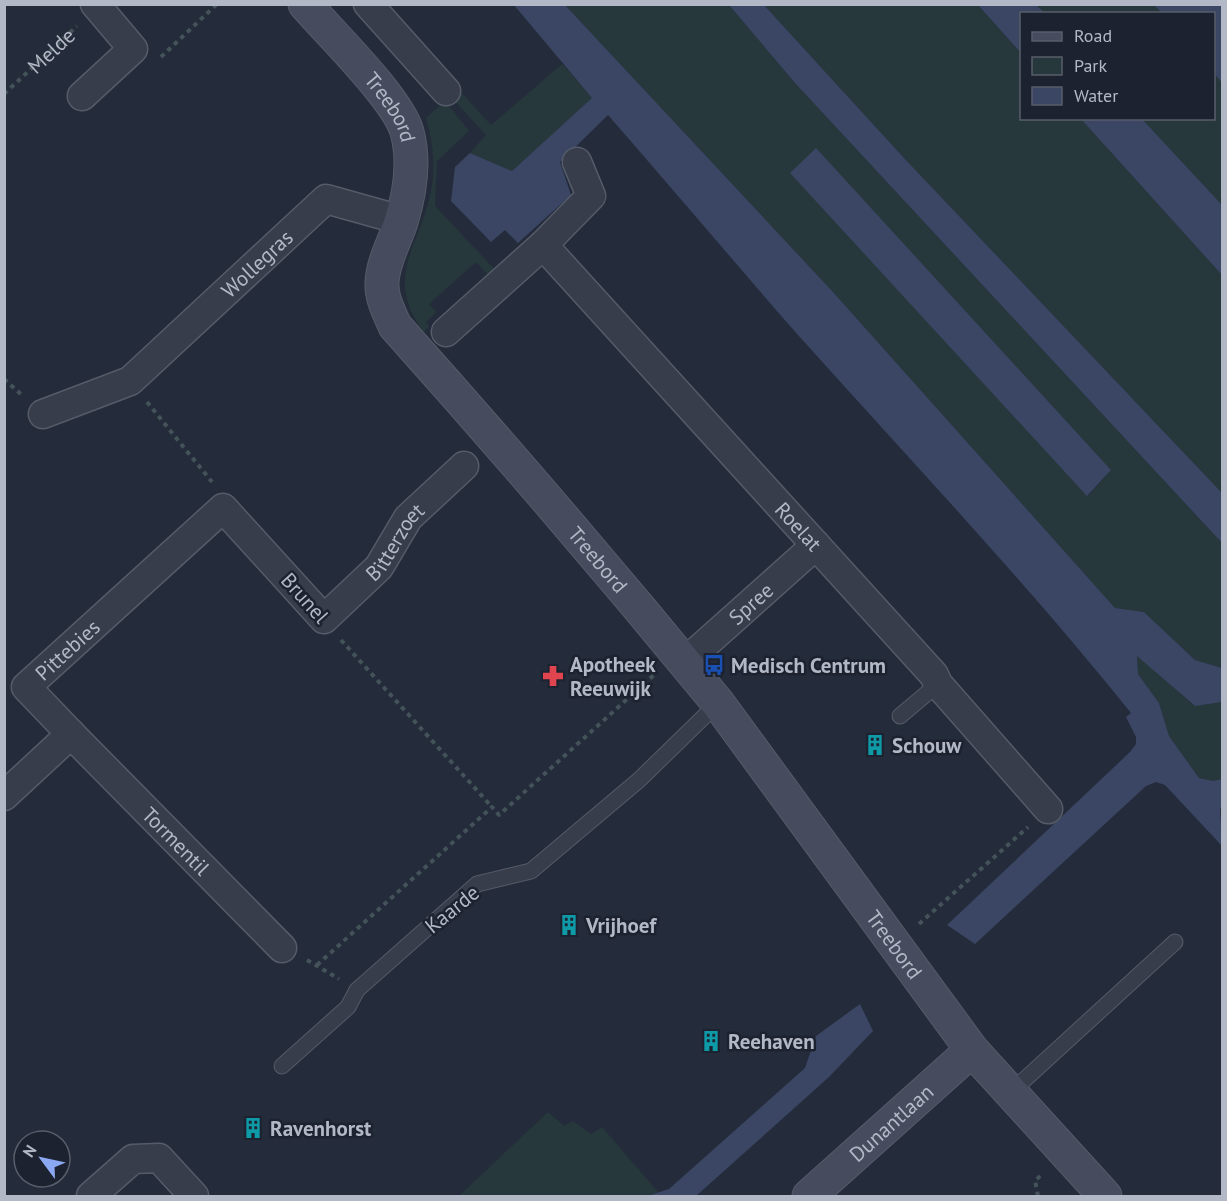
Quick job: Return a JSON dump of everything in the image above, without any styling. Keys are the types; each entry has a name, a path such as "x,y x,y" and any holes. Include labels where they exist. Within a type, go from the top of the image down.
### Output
{"street":[{"name":"Treebord","path":"305,4 396,107 407,131 412,169 401,220 382,282 384,300 395,326 508,453 718,703 972,1050 1105,1197"},
{"path":"368,4 446,91"},
{"path":"82,96 134,49 96,6"},
{"path":"446,332 543,244 591,196 577,162"},
{"name":"Wollegras","path":"130,381 326,199 401,220"},
{"name":"Roelat","path":"543,244 934,675 938,684 1048,809"},
{"path":"43,414 130,381"},
{"name":"Bitterzoet","path":"324,619 379,567 408,518 464,466"},
{"name":"Brunel","path":"223,508 324,619"},
{"name":"Pittebies","path":"71,734 26,687 223,508"},
{"name":"Spree","path":"681,658 816,545"},
{"path":"4,796 71,734"},
{"name":"Tormentil","path":"71,734 282,948"},
{"name":"Dunantlaan","path":"809,1197 972,1050"},
{"path":"92,1197 133,1159 159,1158 194,1197"}],"lane":[{"path":"900,716 938,684"},
{"name":"Kaarde","path":"282,1066 348,1007 357,990 477,884 531,871 639,780 718,703"},
{"path":"1011,1092 1175,942"}],"path":[{"path":"134,49 158,59 217,4"},
{"name":"Melde","path":"4,94 96,6"},
{"path":"130,381 212,482 223,508"},
{"name":"Brunel","path":"324,619 350,652 492,807"},
{"path":"317,965 492,807 499,816 681,658"},
{"path":"896,945 1048,809"}],"green space":[{"path":"565,5 729,5 795,83 1222,543 1222,668 1195,660 1144,612 1115,608 833,292","holes":["816,149 1111,470 1088,496 791,173"]},
{"path":"764,5 978,5 1020,52 1020,120 1082,120 1222,275 1222,493 904,158"},
{"path":"1036,5 1154,5 1161,12 1044,12"},
{"path":"562,64 593,98 512,171 470,153 486,135 450,96 458,89 491,125"},
{"path":"1215,74 1222,83 1222,205 1143,120 1215,120"},
{"path":"445,101 469,131 437,161 435,206 498,273 491,278 476,262 429,304 436,312 426,322 429,326 424,332 412,313 406,295 405,279 433,183 433,155 426,118"},
{"path":"1137,655 1194,706 1222,702 1222,779 1213,781 1199,778 1169,736 1159,703 1138,674"},
{"path":"548,1112 564,1126 573,1121 591,1134 602,1127 658,1192 647,1196 459,1196"}],"water":[{"path":"514,5 565,5 833,292 1115,608 1144,612 1195,660 1222,668 1222,702 1195,706 1137,656 1138,674 1159,703 1169,736 1199,778 1213,781 1222,779 1222,807 1220,809 1222,846 1165,785 1156,782 1146,786 975,944 947,925 1130,752 1136,744 1136,737 1126,717 1131,713 1009,569 798,335 608,115 560,162 571,195 518,243 505,230 491,242 451,201 455,167 470,153 512,171 592,98"},
{"path":"729,5 764,5 904,158 1222,493 1222,543 795,83"},
{"path":"978,5 1036,5 1044,12 1020,12 1020,52"},
{"path":"1154,5 1222,5 1222,83 1215,74 1215,12 1161,12"},
{"path":"1082,120 1143,120 1222,205 1222,275"},
{"path":"816,148 1111,470 1087,496 790,173"},
{"path":"860,1004 873,1031 829,1077 696,1196 647,1196 669,1189 805,1068 816,1036"}],"place":[{"name":"Medisch Centrum","path":"714,665"},
{"name":"Apotheek Reeuwijk","path":"553,676"},
{"name":"Schouw","path":"875,745"},
{"name":"Vrijhoef","path":"569,925"},
{"name":"Reehaven","path":"711,1041"},
{"name":"Ravenhorst","path":"253,1128"}]}
